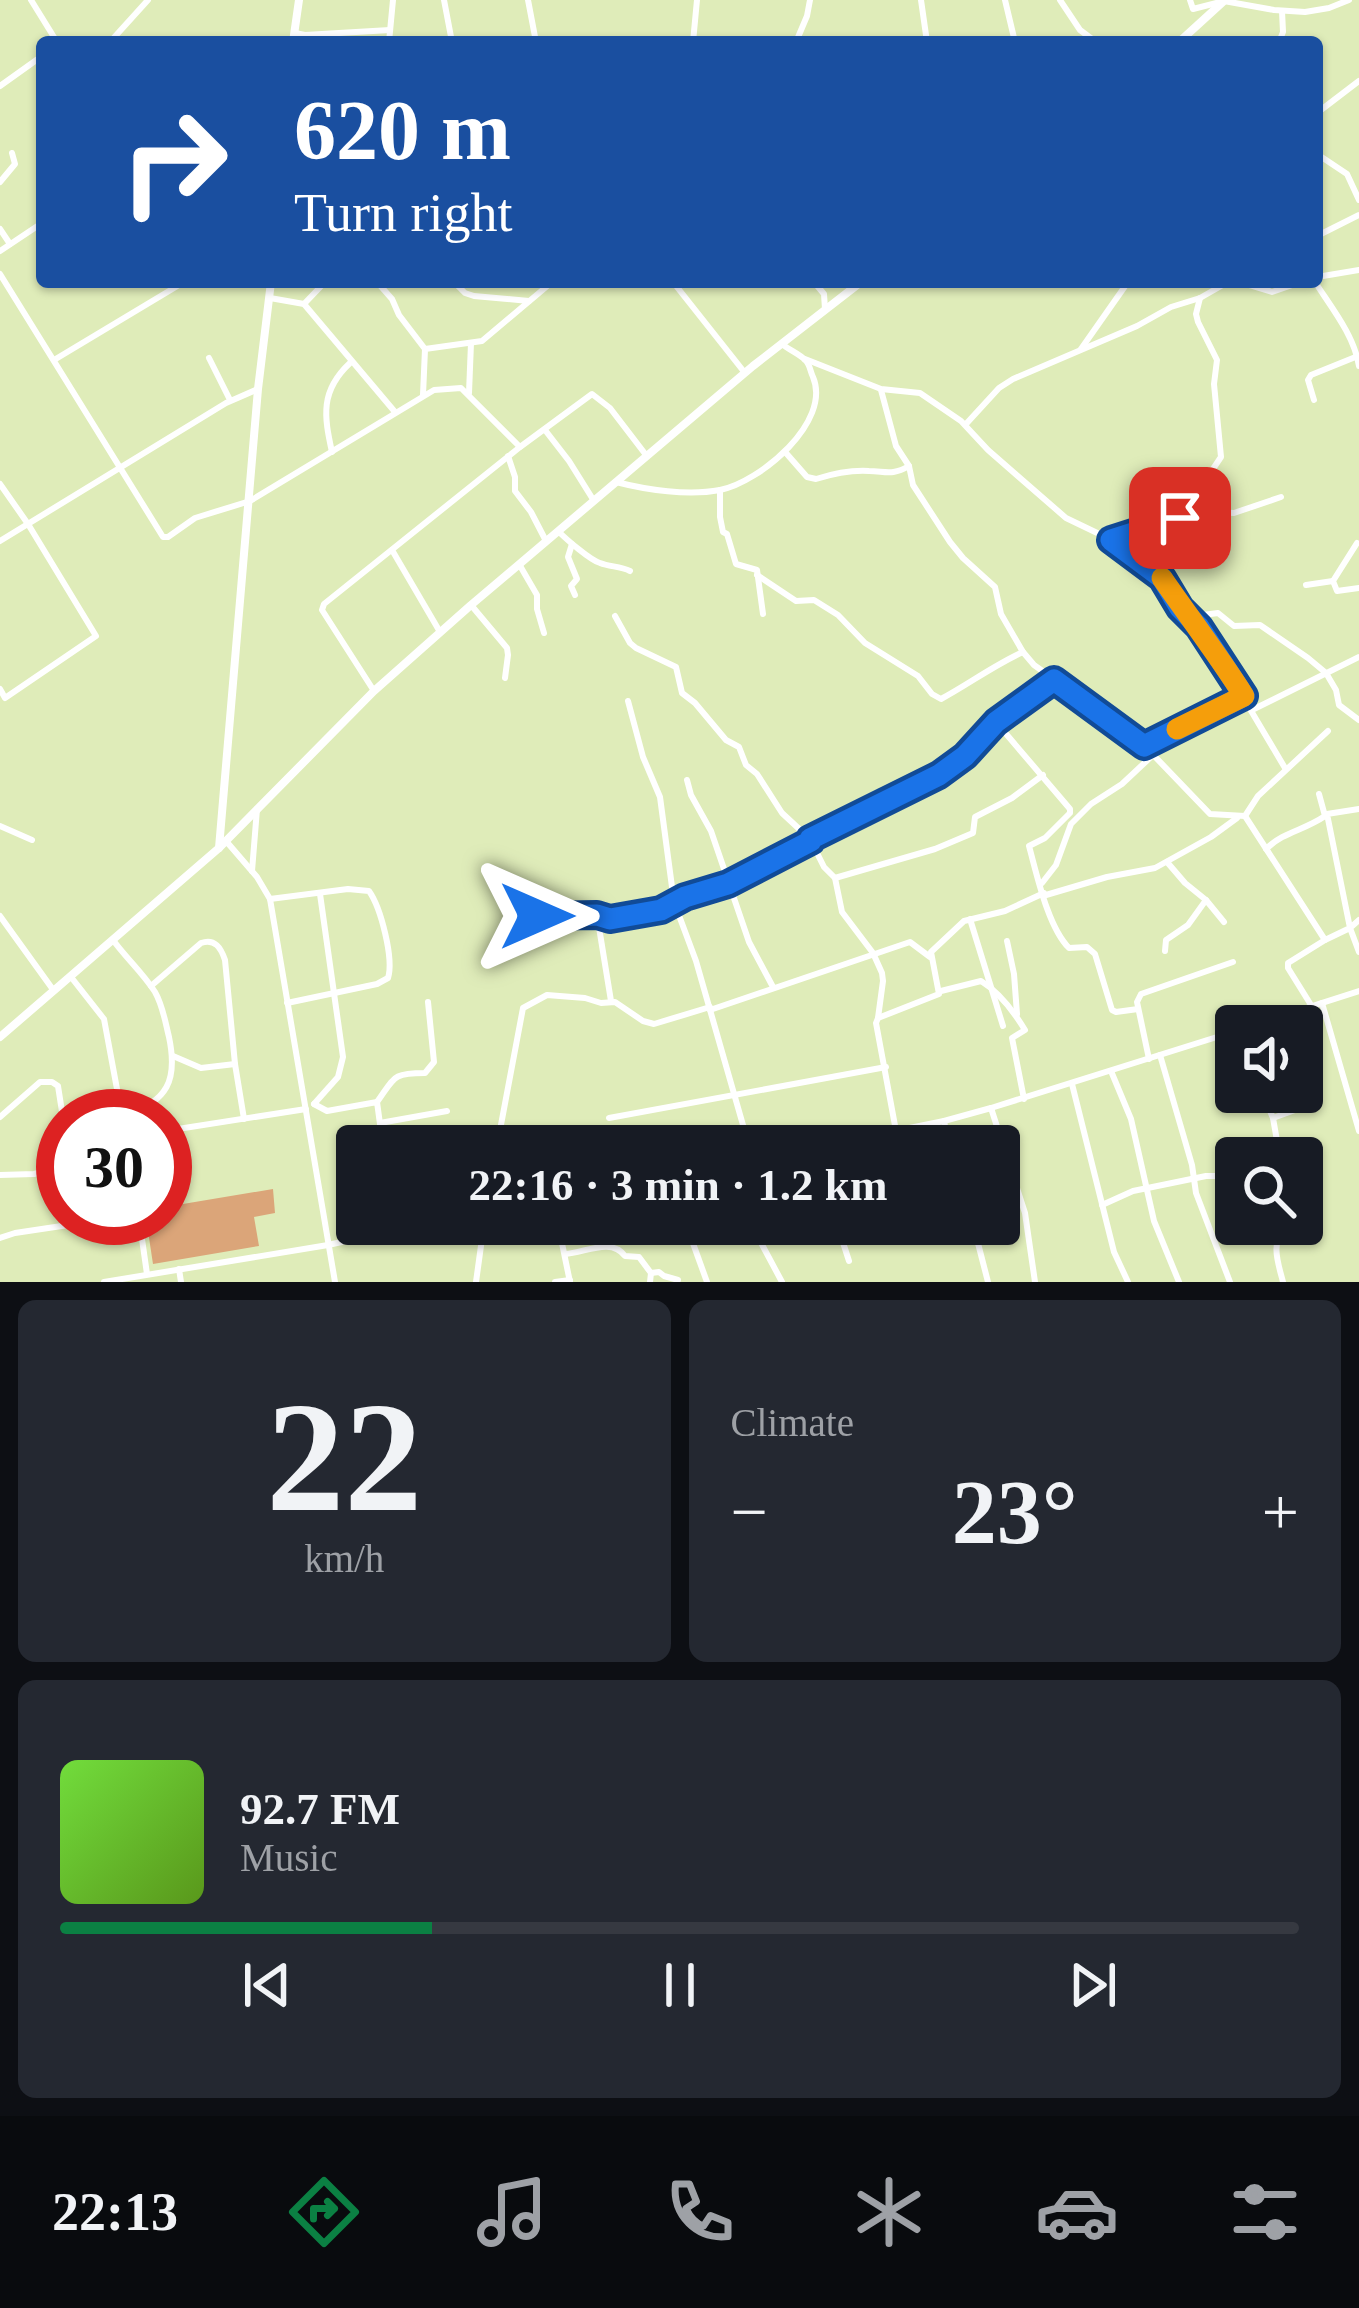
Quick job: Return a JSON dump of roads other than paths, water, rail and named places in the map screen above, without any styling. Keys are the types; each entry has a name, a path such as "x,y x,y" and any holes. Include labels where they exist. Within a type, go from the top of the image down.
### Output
{"street":[{"path":"32,0 53,36"},
{"path":"115,36 148,0"},
{"path":"294,36 299,0"},
{"path":"390,36 393,0"},
{"path":"444,0 451,36"},
{"path":"528,0 535,36"},
{"path":"694,36 697,0"},
{"path":"797,36 810,0"},
{"path":"921,0 926,36"},
{"path":"1005,0 1014,36"},
{"path":"1060,0 1088,36"},
{"path":"1190,0 1193,9 1224,1 1282,10 1317,10 1349,0"},
{"path":"1186,36 1224,1"},
{"path":"1282,10 1282,36"},
{"path":"300,36 391,30"},
{"path":"0,86 36,60"},
{"path":"1323,108 1359,81"},
{"path":"0,182 15,164 12,153"},
{"path":"1323,158 1347,174 1359,200"},
{"path":"1323,233 1359,214"},
{"path":"0,251 36,227"},
{"path":"0,229 10,244"},
{"path":"1323,278 1357,270"},
{"path":"0,274 163,537 195,518 250,501 424,395 452,387 469,394 520,447"},
{"path":"54,360 174,288"},
{"path":"222,844 258,389 271,288"},
{"path":"304,304 320,288"},
{"path":"382,288 424,349 424,395"},
{"path":"460,288 474,296 530,301"},
{"path":"424,349 482,341 545,288"},
{"path":"678,288 745,373"},
{"path":"819,288 825,309"},
{"path":"0,1037 222,844 440,632 646,455 851,288"},
{"path":"1079,352 1124,288"},
{"path":"965,425 1012,379 1218,288"},
{"path":"1321,288 1359,366"},
{"path":"270,298 304,304 395,412"},
{"path":"1111,540 1180,518 1221,457 1214,384 1217,360 1198,322 1200,298"},
{"path":"469,394 471,343"},
{"path":"782,344 881,389 920,393 965,425 1066,518 1111,540 1162,578 1180,608 1199,627 1286,768"},
{"path":"1314,400 1311,375 1358,356"},
{"path":"208,358 230,400"},
{"path":"616,482 693,492 720,490 752,478 786,453 816,401 818,388 805,358"},
{"path":"332,452 324,416 336,376 351,362"},
{"path":"0,542 230,400 258,389"},
{"path":"881,389 896,446 909,466 913,485 963,558 995,587 1001,614 1034,665 1154,754 1210,814 1243,816"},
{"path":"374,692 322,607 592,394 610,408 646,455"},
{"path":"544,430 593,501"},
{"path":"786,453 807,477 816,479 876,470 886,475 909,466"},
{"path":"508,456 515,491 546,541"},
{"path":"0,484 96,637 5,698 0,689"},
{"path":"720,490 723,532 734,561 756,568 763,614"},
{"path":"1186,510 1234,513 1281,497"},
{"path":"558,531 600,564 631,571"},
{"path":"1357,543 1333,581 1336,592 1359,588"},
{"path":"572,544 568,557 578,579 572,586 575,596"},
{"path":"392,550 440,632"},
{"path":"519,564 537,595 544,633"},
{"path":"757,575 796,601 814,599 838,615 865,643 918,676 941,699 1023,652"},
{"path":"1306,585 1333,581"},
{"path":"471,605 507,648 505,678"},
{"path":"1180,608 1203,615 1218,613 1234,626 1260,625 1326,673 1339,705 1359,720"},
{"path":"615,616 636,648 674,664 682,693 726,740 739,747 746,765 782,813 810,840 835,878 842,912 873,952 883,981 876,1023 895,1125"},
{"path":"1252,710 1359,657"},
{"path":"537,916 634,916 728,884 939,775 965,756 996,722 1054,680"},
{"path":"1144,746 1244,696"},
{"path":"628,701 643,758 660,797 674,902 743,1125"},
{"path":"996,722 1070,812 1045,838 1029,845 1054,926 1069,948 1087,947 1095,954 1112,1010 1138,1009"},
{"path":"941,991 932,950 957,927 1044,891 1167,862 1243,816 1328,730"},
{"path":"1044,891 1071,824 1154,754"},
{"path":"835,878 973,833 975,817 1042,775"},
{"path":"687,780 711,831 749,942 773,987"},
{"path":"1267,850 1279,837 1325,816 1318,794"},
{"path":"252,871 256,809"},
{"path":"1359,809 1327,816 1359,952"},
{"path":"1243,816 1325,940"},
{"path":"0,826 32,840"},
{"path":"222,844 252,871 270,898 302,1099 327,1111 377,1102"},
{"path":"1167,862 1225,922"},
{"path":"270,898 369,891 377,902 391,967 385,980 287,1003"},
{"path":"192,1127 310,1106 338,1077 343,1057 320,894"},
{"path":"1165,951 1166,940 1188,925 1206,900"},
{"path":"597,915 611,1002"},
{"path":"0,916 54,992"},
{"path":"970,919 1003,1026"},
{"path":"1311,1005 1288,963 1359,920"},
{"path":"113,940 151,986 162,1008 173,1056 165,1089"},
{"path":"1007,941 1017,1018"},
{"path":"501,1125 523,1008 548,995 618,1003 643,1022 654,1024 910,942 932,959"},
{"path":"151,986 201,944 219,946 244,1119"},
{"path":"1149,1059 1137,1002 1141,994 1233,962"},
{"path":"71,977 104,1019 118,1089"},
{"path":"878,1018 977,980 992,988 1025,1030 1012,1038 1024,1099"},
{"path":"1315,1005 1359,991"},
{"path":"428,1002 434,1062 424,1072 392,1078 377,1102 380,1123 447,1111"},
{"path":"1322,1003 1359,1131"},
{"path":"925,1125 1024,1099 1215,1038"},
{"path":"1160,1055 1196,1193 1230,1282"},
{"path":"173,1056 201,1068 235,1064"},
{"path":"609,1118 886,1066"},
{"path":"1111,1071 1131,1119 1154,1221 1179,1282"},
{"path":"0,1117 40,1082 52,1082 58,1089"},
{"path":"1072,1084 1118,1266 1128,1282"},
{"path":"310,1106 335,1282"},
{"path":"991,1108 1025,1213 1035,1282"},
{"path":"1271,1113 1276,1137"},
{"path":"1273,1118 1287,1113"},
{"path":"944,1121 945,1125"},
{"path":"0,1175 36,1174"},
{"path":"1102,1205 1133,1191 1215,1178"},
{"path":"0,1238 36,1229"},
{"path":"104,1282 336,1243"},
{"path":"143,1245 147,1274"},
{"path":"476,1282 481,1245"},
{"path":"555,1282 570,1281 563,1245"},
{"path":"694,1245 707,1282"},
{"path":"761,1245 777,1280"},
{"path":"844,1245 849,1261"},
{"path":"978,1245 988,1282"},
{"path":"1275,1245 1283,1282"},
{"path":"565,1254 616,1246 625,1256 639,1257 650,1277 659,1272 678,1280"},
{"path":"179,1269 181,1282"}]}
